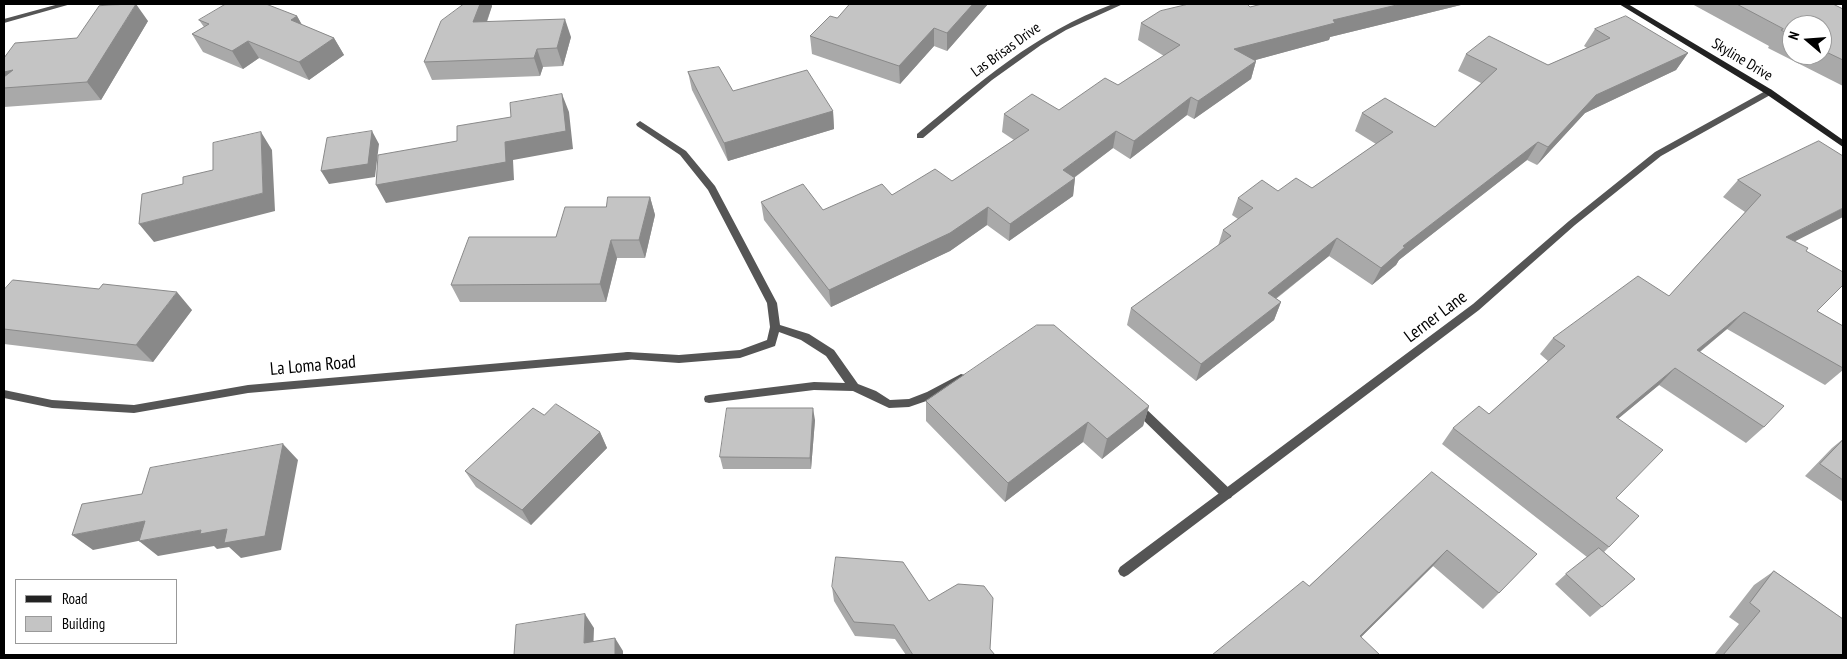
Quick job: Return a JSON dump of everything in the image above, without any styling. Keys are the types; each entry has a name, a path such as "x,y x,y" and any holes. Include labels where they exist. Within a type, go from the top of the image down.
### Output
{"street":[{"path":"4,21 67,4"},
{"name":"Las Brisas Drive","path":"920,136 1022,52 1060,28 1108,5 1119,4"},
{"name":"Skyline Drive","path":"1623,4 1769,92 1843,144"},
{"name":"Lerner Lane","path":"1124,571 1476,307 1572,224 1658,154 1769,92"},
{"path":"640,124 683,153 712,188 772,303 775,327 805,337 830,353 854,387"},
{"name":"La Loma Road","path":"4,394 52,404 134,409 248,389 628,356 679,359 740,354 771,343 775,327"},
{"path":"709,399 814,386 854,387 872,394 889,404 909,404 931,395 972,372"},
{"path":"1132,402 1227,494"}],"building":[{"path":"136,4 87,82 4,88 4,77 13,70 4,72 4,58 15,43 77,38 99,6"},
{"path":"226,4 266,4 297,16 291,20 334,38 299,62 248,41 232,51 192,34 209,24 199,20"},
{"path":"464,4 480,4 473,22 565,19 557,48 537,49 534,58 424,62 441,21"},
{"path":"850,4 973,4 947,33 934,28 899,66 810,36 830,16 837,18"},
{"path":"1189,4 1247,4 1250,7 1262,4 1401,4 1333,20 1335,23 1234,49 1256,61 1198,101 1191,97 1134,141 1116,131 1063,170 1075,178 1010,224 988,207 950,233 829,290 761,202 803,184 823,210 882,184 892,195 935,169 952,181 1029,130 1004,114 1032,94 1059,110 1105,78 1118,85 1180,45 1141,23 1160,11"},
{"path":"1737,4 1833,4 1843,9 1843,60 1832,55 1832,15 1782,15 1782,28"},
{"path":"1626,16 1688,53 1596,95 1548,147 1538,142 1403,246 1405,247 1381,268 1337,238 1268,293 1281,302 1201,364 1131,308 1231,236 1223,230 1253,208 1238,198 1262,180 1278,191 1296,178 1312,188 1393,132 1362,113 1385,98 1435,127 1497,69 1466,54 1489,36 1548,65 1610,38 1595,29"},
{"path":"719,67 733,91 807,70 833,111 724,143 688,72"},
{"path":"562,94 566,131 505,142 506,162 376,185 378,155 457,141 457,126 511,117 510,103"},
{"path":"372,131 368,164 321,171 327,138"},
{"path":"261,132 263,193 139,224 142,194 183,184 183,177 213,170 213,143"},
{"path":"1819,141 1843,156 1843,208 1786,237 1808,248 1806,251 1843,272 1843,285 1817,311 1843,326 1843,368 1744,312 1697,350 1784,406 1764,427 1675,368 1616,417 1663,450 1616,498 1639,516 1609,547 1453,428 1479,406 1489,414 1565,346 1553,338 1638,276 1669,296 1761,195 1738,180"},
{"path":"608,197 650,197 639,240 611,240 600,284 451,285 469,237 556,237 565,207 606,207"},
{"path":"13,280 99,289 103,284 177,292 136,345 4,329 4,290"},
{"path":"1037,325 1054,325 1149,406 1107,439 1088,422 1008,483 926,401"},
{"path":"556,404 600,432 522,510 465,471 533,408 544,415"},
{"path":"727,408 813,408 810,458 720,457"},
{"path":"1843,440 1843,480 1820,464"},
{"path":"283,444 265,536 224,543 227,529 200,534 201,530 139,541 145,521 72,535 82,504 142,494 150,468"},
{"path":"1432,472 1537,554 1499,593 1447,550 1360,636 1380,655 1212,655 1303,581 1309,586"},
{"path":"1599,548 1635,579 1602,607 1566,574"},
{"path":"836,557 903,562 929,601 958,584 984,586 993,598 990,649 995,655 913,655 894,625 854,622 832,587"},
{"path":"1774,571 1843,619 1843,655 1723,655 1760,611 1750,603"},
{"path":"585,614 584,643 615,638 615,655 514,655 516,625"}]}
